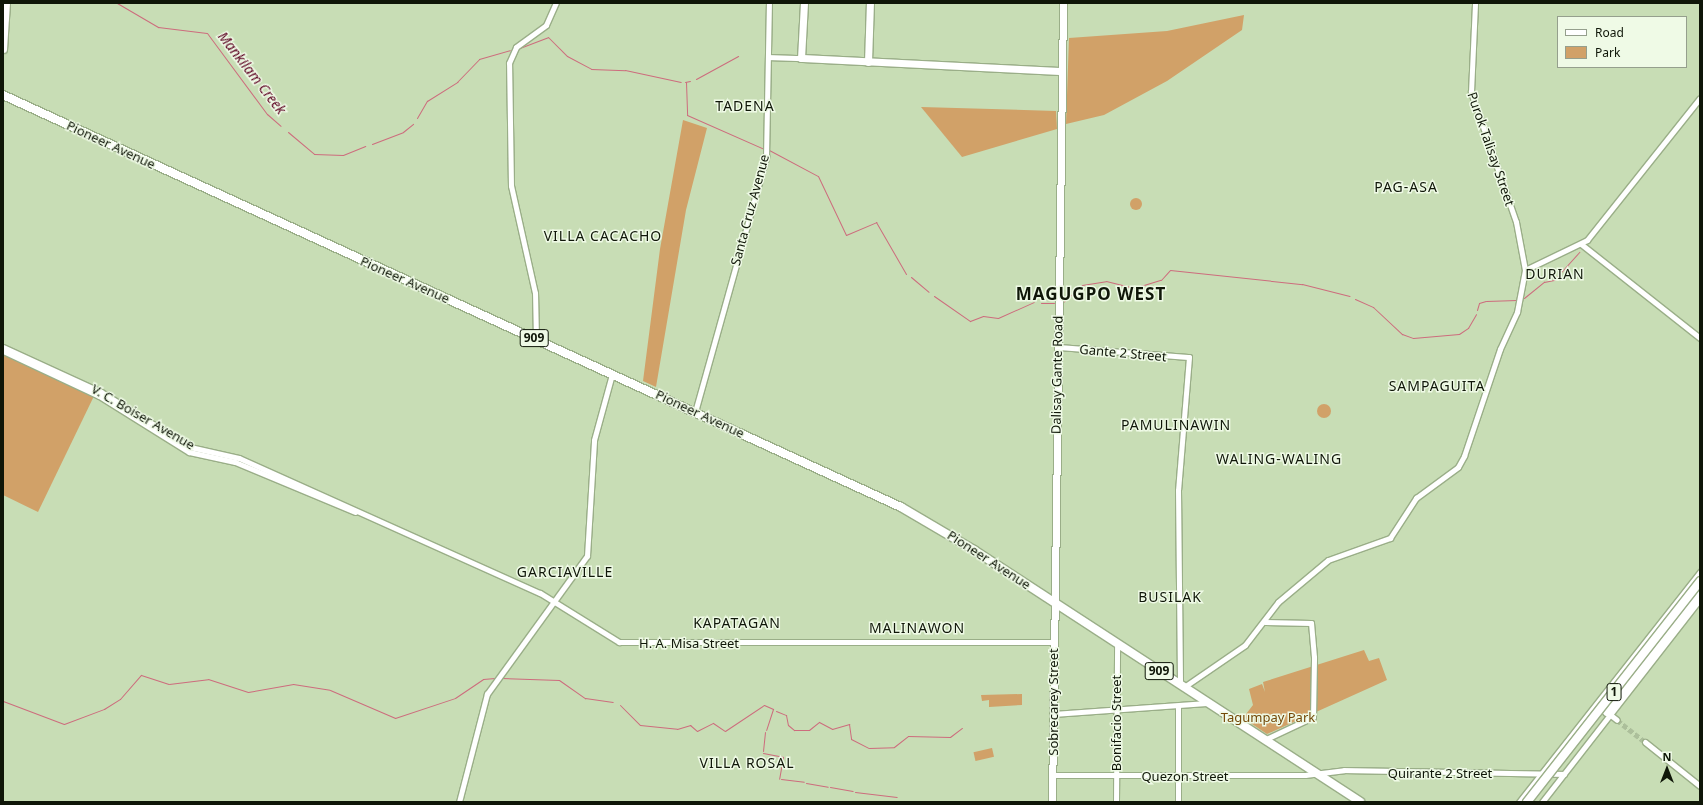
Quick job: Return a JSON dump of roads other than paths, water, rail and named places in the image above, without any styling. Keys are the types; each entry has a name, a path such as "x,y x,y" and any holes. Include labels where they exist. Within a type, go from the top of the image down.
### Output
{"highway":[{"name":"Pioneer Avenue","path":"3,95 695,412 927,521 1185,685 1192,693 1263,740 1322,774 1360,802"},
{"name":"1","path":"1635,676 1628,671 1678,602 1700,576"},
{"name":"1","path":"1527,802 1700,581"},
{"name":"1","path":"1534,802 1700,589"},
{"name":"1","path":"1608,713 1700,592"},
{"path":"1634,662 1642,667"}],"main road":[{"path":"3,49 6,3"},
{"path":"804,3 801,58 1061,71"},
{"path":"868,62 870,3"},
{"name":"Dalisay Gante Road","path":"1053,602 1063,3"},
{"name":"Sobrecarey Street","path":"1052,802 1053,602"}],"street":[{"path":"536,339 536,298 511,186 509,63 516,47 546,25 556,3"},
{"name":"Santa Cruz Avenue","path":"695,412 766,157 769,3"},
{"name":"Purok Talisay Street","path":"1185,685 1240,650 1265,622 1278,602 1328,560 1390,538 1416,498 1460,464 1500,349 1517,312 1524,270 1516,222 1471,92 1475,3"},
{"path":"768,57 801,58"},
{"path":"1524,270 1581,244 1700,98"},
{"path":"1581,244 1700,338"},
{"name":"V. C. Boiser Avenue","path":"3,346 15,354 48,370 101,392 164,434 190,447 232,456 352,511"},
{"name":"Gante 2 Street","path":"1058,347 1189,358 1178,490 1185,685"},
{"name":"V. C. Boiser Avenue","path":"3,351 15,354"},
{"path":"459,802 487,694 587,556 594,440 612,374"},
{"name":"H. A. Misa Street","path":"352,511 555,600 625,643 830,644 872,639 1053,642"},
{"path":"1519,802 1678,602 1700,572"},
{"path":"1542,802 1608,713 1700,599"},
{"path":"1263,740 1313,716 1313,625 1306,622 1265,622"},
{"name":"Bonifacio Street","path":"1116,802 1117,643"},
{"path":"1053,714 1207,703"},
{"path":"1178,706 1178,802"},
{"path":"1608,713 1617,720"},
{"path":"1645,742 1700,786"},
{"name":"Quirante 2 Street","path":"1322,774 1542,772 1564,774"},
{"name":"Quezon Street","path":"1052,776 1322,774"}],"waterway":[{"name":"Mankilam Creek","path":"117,3 158,27 207,33 267,114 281,126"},
{"name":"Mankilam Creek","path":"517,49 548,37 567,56 591,69 625,70 681,82"},
{"name":"Mankilam Creek","path":"417,118 427,101 457,82 479,59 510,50"},
{"path":"696,79 738,56"},
{"name":"Mankilam Creek","path":"685,82 690,81"},
{"path":"686,82 687,115 764,149"},
{"name":"Mankilam Creek","path":"372,144 403,132 413,124"},
{"name":"Mankilam Creek","path":"288,132 314,154 343,155 365,146"},
{"path":"769,150 818,176 846,235 876,222 906,274"},
{"path":"1524,298 1544,282 1554,280 1579,252"},
{"path":"1061,304 1082,285 1106,281 1134,288 1161,280 1170,270 1302,284 1349,296"},
{"path":"911,277 929,292"},
{"path":"934,296 970,321 983,316 998,318 1034,302"},
{"path":"1355,299 1373,307 1402,334 1413,338 1459,334 1468,328 1476,314"},
{"path":"1477,310 1479,303 1486,301 1517,300"},
{"path":"1041,303 1054,303"},
{"path":"3,701 64,724 104,709 120,699 141,675 169,684 208,679 248,692 293,684 330,690 395,718 455,698 483,679 495,678"},
{"path":"501,678 559,680 585,698 613,702"},
{"path":"620,705 640,725 677,729 690,725 697,731 713,723 725,731 764,705 773,709 766,730"},
{"path":"776,711 786,715 788,725 794,730 809,730 819,722 832,729 849,724 851,739 869,748 894,747 908,736 950,737 962,728"},
{"path":"763,751 765,732"},
{"path":"763,753 783,757 779,779"},
{"path":"781,779 804,782"},
{"path":"806,783 828,787"},
{"path":"830,787 853,791"},
{"path":"855,792 897,797"}],"tunnel":[{"path":"1617,720 1645,742"}],"district":[{"name":"TADENA","path":"745,106"},
{"name":"PAG-ASA","path":"1406,187"},
{"name":"VILLA CACACHO","path":"603,236"},
{"name":"DURIAN","path":"1555,274"},
{"name":"MAGUGPO WEST","path":"1091,294"},
{"name":"SAMPAGUITA","path":"1437,386"},
{"name":"PAMULINAWIN","path":"1176,425"},
{"name":"WALING-WALING","path":"1279,459"},
{"name":"GARCIAVILLE","path":"565,572"},
{"name":"BUSILAK","path":"1170,597"},
{"name":"KAPATAGAN","path":"737,623"},
{"name":"MALINAWON","path":"917,628"},
{"name":"VILLA ROSAL","path":"747,763"}],"park label":[{"name":"Tagumpay Park","path":"1268,717"}]}
